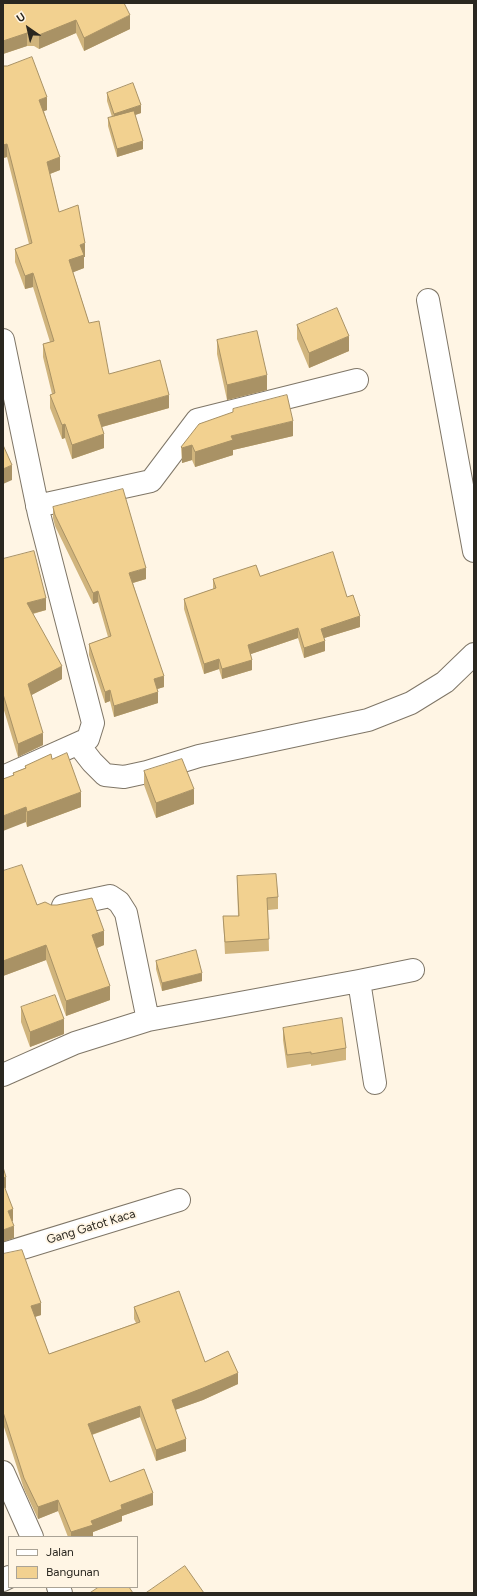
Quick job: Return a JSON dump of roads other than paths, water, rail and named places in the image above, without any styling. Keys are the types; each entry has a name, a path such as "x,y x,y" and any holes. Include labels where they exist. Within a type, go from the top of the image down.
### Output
{"street":[{"path":"428,300 474,551"},
{"path":"3,340 37,506 93,723 88,739 3,777"},
{"path":"37,506 151,481 197,420 357,380"},
{"path":"78,744 92,762 105,775 124,778 199,756 368,720 411,703 445,682 474,654"},
{"path":"54,908 110,896 119,902 126,913 148,1020"},
{"path":"3,1075 75,1043 148,1020 413,970"},
{"path":"359,981 375,1082"},
{"name":"Gang Gatot Kaca","path":"3,1254 179,1200"},
{"path":"3,1472 32,1536"}]}
